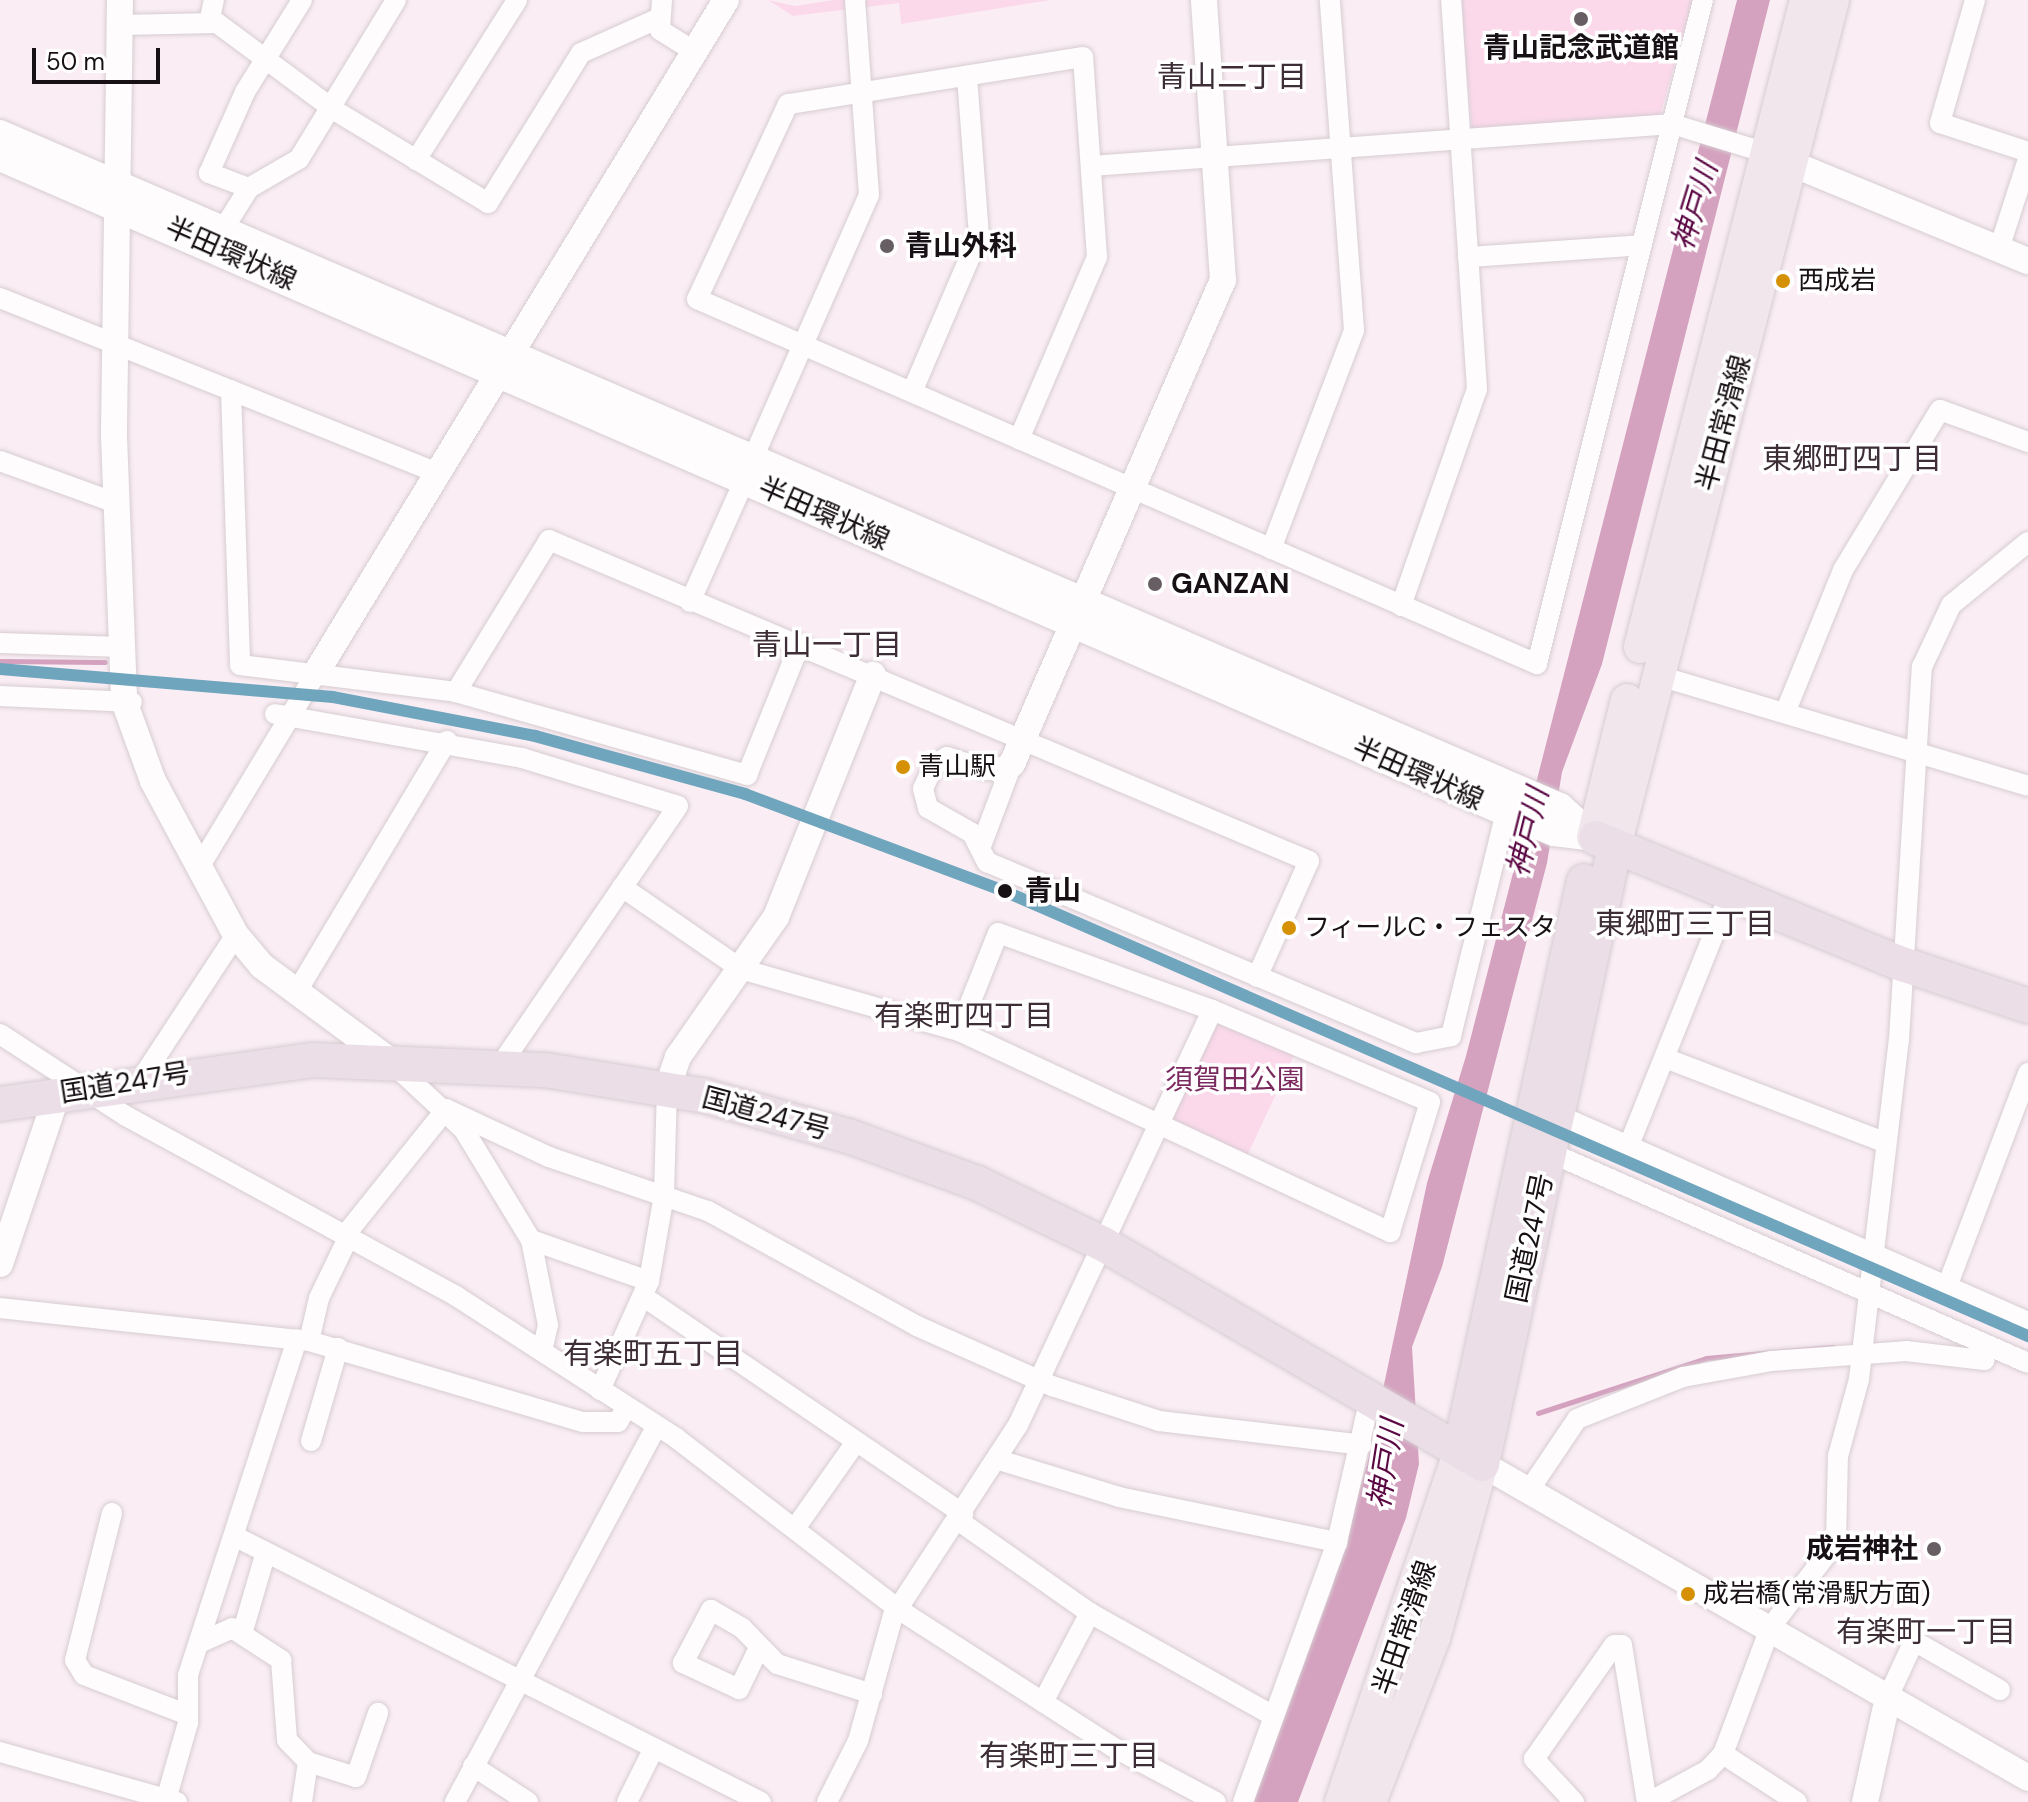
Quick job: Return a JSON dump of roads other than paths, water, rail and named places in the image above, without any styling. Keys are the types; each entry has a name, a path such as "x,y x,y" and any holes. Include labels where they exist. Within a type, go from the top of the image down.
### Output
{"highway":[{"path":"1604,841 1729,896 1902,964 2028,1006"},
{"name":"国道247号","path":"1458,1449 1558,1115 1604,841"},
{"name":"国道247号","path":"1458,1449 1604,841"},
{"name":"国道247号","path":"0,1104 66,1084 140,1081 257,1064 389,1060 499,1067 667,1089 851,1137 977,1183 1103,1244 1458,1449"}],"main road":[{"name":"半田常滑線","path":"1604,841 1806,0"},
{"name":"半田常滑線","path":"1604,841 1656,675 1767,153 1833,0"},
{"name":"半田環状線","path":"0,134 120,196 1078,613 1512,806 1557,820 1604,841"},
{"name":"半田環状線","path":"0,157 224,228 506,363"},
{"name":"半田常滑線","path":"1341,1802 1458,1449"},
{"name":"半田常滑線","path":"1370,1802 1434,1638 1458,1449"}],"street":[{"path":"209,23 214,0"},
{"path":"249,188 209,173 302,0"},
{"path":"224,228 249,188 299,159 334,110 396,0"},
{"path":"416,160 517,0"},
{"path":"662,0 655,20 581,53 488,203 334,110 209,23 120,13 120,196 114,344 122,647 128,702 153,781 201,864 236,935 296,993 389,1060 446,1109 549,1157 664,1195 737,1225 917,1326 1039,1380 1159,1421 1362,1445"},
{"path":"201,864 282,715 316,673 726,0"},
{"path":"690,602 869,195 855,0"},
{"path":"981,846 1002,795 1000,767 1023,737 1223,280 1204,0"},
{"path":"1271,549 1354,330 1330,0"},
{"path":"1401,606 1477,389 1451,0"},
{"path":"1019,439 1097,257 1083,57 788,104 697,299 1401,606 1537,664 1642,245 1681,126 1703,0"},
{"path":"1975,0 1940,123 2028,152"},
{"path":"655,20 694,51"},
{"path":"912,392 979,236 967,75"},
{"path":"1091,166 1461,138 1681,126 1767,153 2028,261"},
{"path":"1999,249 2028,159"},
{"path":"1468,257 1642,245"},
{"path":"0,298 438,473"},
{"path":"231,390 240,665 456,692 747,775 800,644"},
{"path":"1785,713 1843,570 1940,410 2028,442"},
{"path":"0,461 116,503"},
{"path":"456,692 549,540 690,602 800,644 1023,737 1309,861 1257,977"},
{"path":"1574,1802 1534,1759 1614,1645 1622,1645 1648,1802 1708,1770 1723,1754 1770,1628 1836,1542 1838,1456 1859,1354 1886,1143 1921,755 1922,667 1943,617 2028,542"},
{"path":"0,643 122,647"},
{"path":"600,1390 647,1289 664,1195 667,1089 678,1057 741,969 789,888 873,675"},
{"path":"1656,675 2028,786"},
{"path":"0,696 128,702"},
{"path":"282,715 447,741 678,806 499,1067"},
{"path":"296,993 447,741"},
{"path":"1000,767 947,757 923,789 935,815 965,828 994,867 1416,1043 1451,1036 1512,806"},
{"path":"965,828 989,823"},
{"path":"622,887 741,969 959,1031 1390,1232 1430,1102 1212,1010 998,933 959,1031"},
{"path":"1629,1145 1729,896"},
{"path":"140,1081 236,935"},
{"path":"827,1802 872,1694 898,1609 999,1460 1212,1010"},
{"path":"0,1034 66,1084 348,1235 542,1350 796,1527 898,1609 1043,1702 1216,1802"},
{"path":"1665,1058 1886,1143"},
{"path":"1948,1284 2028,1073"},
{"path":"0,1264 66,1084"},
{"path":"0,1752 172,1801 188,1715 188,1675 319,1298 348,1235 446,1109"},
{"path":"446,1109 531,1240 548,1325 542,1350"},
{"path":"1558,1115 1948,1284 2028,1322"},
{"path":"1549,1152 2028,1363"},
{"path":"531,1240 647,1289 1090,1613 1272,1715"},
{"path":"0,1308 303,1340 583,1422 618,1422 626,1408"},
{"path":"311,1441 338,1348"},
{"path":"1528,1492 1577,1419 1715,1369 1859,1354 1944,1351 1984,1360"},
{"path":"1243,1802 1337,1542 1362,1445 1370,1398"},
{"path":"455,1802 656,1427"},
{"path":"796,1527 856,1442"},
{"path":"1458,1449 2028,1778"},
{"path":"999,1460 1119,1497 1337,1542"},
{"path":"112,1513 75,1660 84,1675 188,1715"},
{"path":"234,1536 761,1802"},
{"path":"242,1634 266,1552"},
{"path":"1043,1702 1090,1613"},
{"path":"199,1643 232,1628 281,1660 287,1740 308,1762 356,1777 378,1713"},
{"path":"1865,1802 1888,1697 1914,1641 2000,1690"},
{"path":"759,1648 777,1664 872,1694"},
{"path":"627,1802 654,1748"},
{"path":"1723,1754 1797,1802"},
{"path":"302,1802 308,1762"},
{"path":"473,1766 528,1802"}],"water":[{"name":"神戸川","path":"1737,0 1770,0 1602,664 1562,772 1547,863 1442,1267 1412,1347 1419,1464 1406,1518 1298,1802 1253,1802 1332,1588 1367,1464 1427,1183 1466,1056"}],"waterway":[{"path":"0,661 105,662"},
{"path":"1538,1413 1706,1358 1833,1347"}],"place":[{"name":"青山記念武道館","path":"1581,19"},
{"name":"青山外科","path":"887,246"},
{"name":"西成岩","path":"1783,281"},
{"name":"GANZAN","path":"1155,584"},
{"name":"青山駅","path":"903,767"},
{"name":"青山","path":"1005,891"},
{"name":"フィールC・フェスタ","path":"1289,928"},
{"name":"成岩神社","path":"1934,1549"},
{"name":"成岩橋(常滑駅方面)","path":"1688,1594"}],"district":[{"name":"青山二丁目","path":"1232,77"},
{"name":"東郷町四丁目","path":"1852,459"},
{"name":"青山一丁目","path":"827,645"},
{"name":"東郷町三丁目","path":"1685,924"},
{"name":"有楽町四丁目","path":"964,1016"},
{"name":"有楽町五丁目","path":"653,1354"},
{"name":"有楽町一丁目","path":"1926,1632"},
{"name":"有楽町三丁目","path":"1069,1756"}],"park label":[{"name":"須賀田公園","path":"1235,1080"}]}
